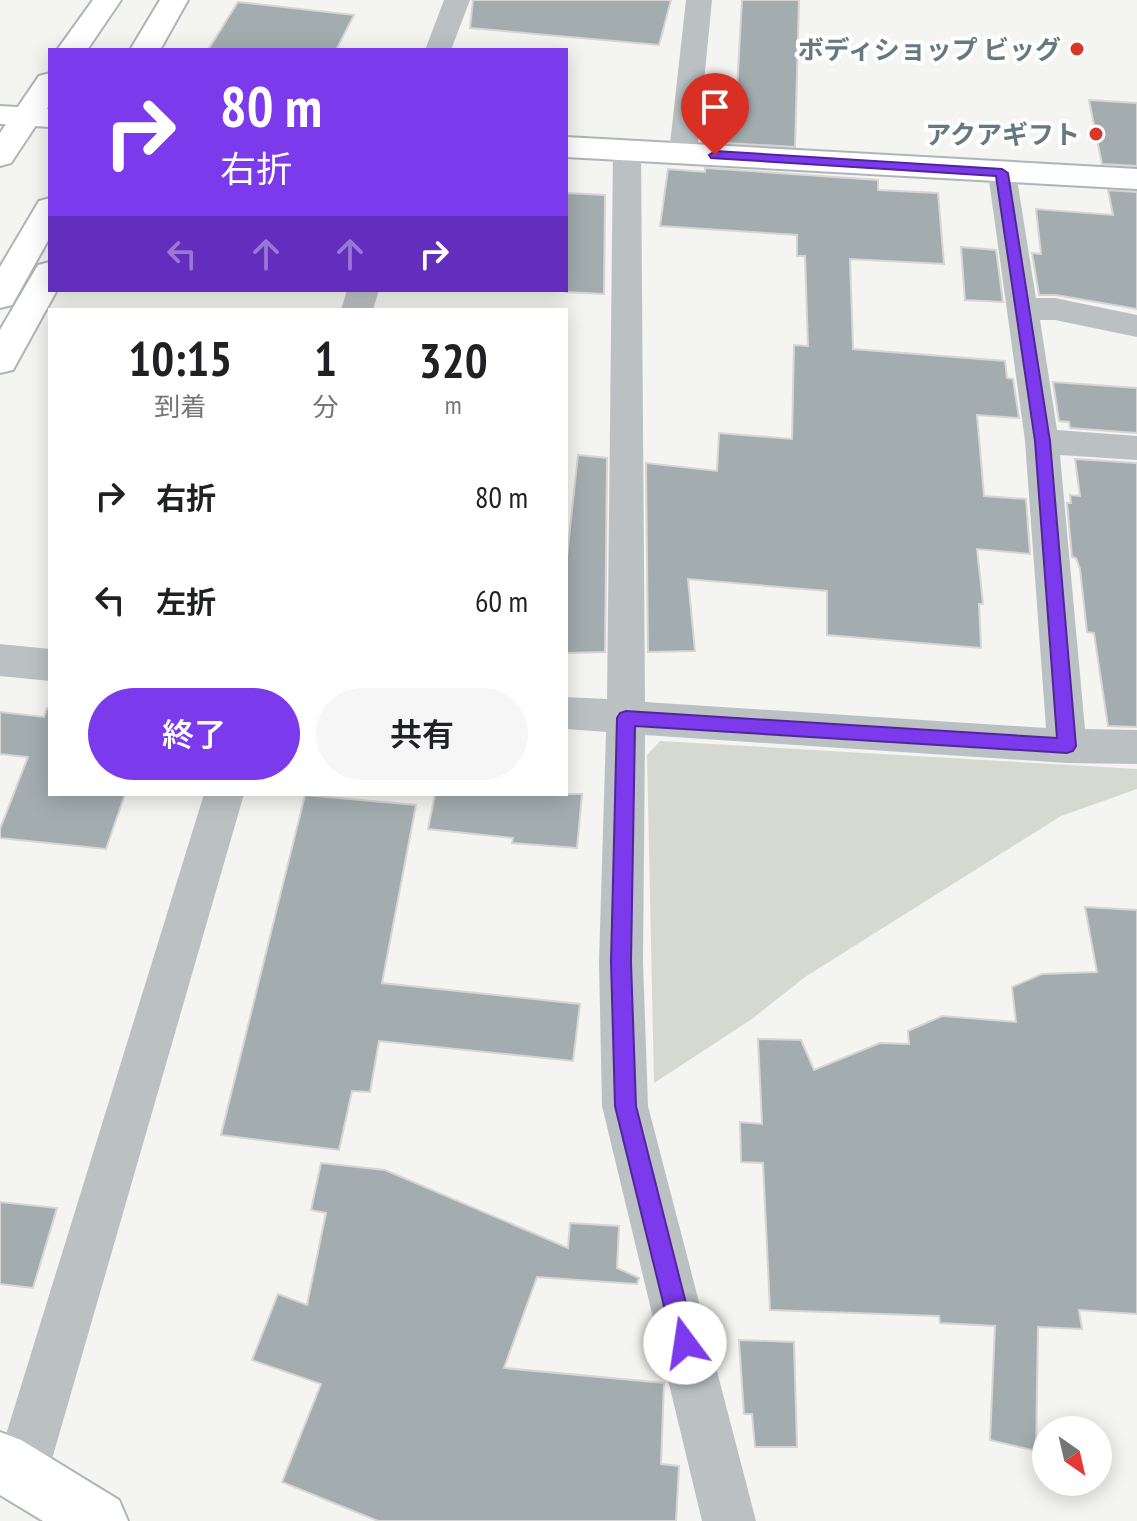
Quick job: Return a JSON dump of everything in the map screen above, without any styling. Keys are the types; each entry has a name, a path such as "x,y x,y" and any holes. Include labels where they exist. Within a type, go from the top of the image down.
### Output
{"main road":[{"path":"73,48 107,0"},
{"path":"146,48 174,0"},
{"path":"0,156 48,85"},
{"path":"0,134 25,117"},
{"path":"568,147 1137,179"},
{"path":"0,297 44,218"},
{"path":"0,361 48,277"},
{"path":"10,1467 98,1521"}],"street":[{"path":"439,48 457,0"},
{"path":"683,153 699,0"},
{"path":"627,150 626,718 621,962 625,1106 729,1521"},
{"path":"1002,173 1042,441 1067,746"},
{"path":"1022,309 1055,309 1137,326"},
{"path":"1042,441 1137,448"},
{"path":"0,660 48,665"},
{"path":"568,713 1067,746 1137,747"},
{"path":"10,1467 223,796"}],"shaded area":[{"path":"660,741 1137,769 1137,789 1061,816 805,977 752,1019 654,1083 647,755"}],"building":[{"path":"473,0 671,0 659,45 470,28"},
{"path":"742,0 799,0 795,147 707,142 707,131 721,132 725,90 737,91"},
{"path":"238,2 354,15 337,48 209,48"},
{"path":"1089,100 1137,103 1137,166 1102,164"},
{"path":"705,168 878,180 878,190 938,193 944,264 850,259 853,349 1005,361 1007,378 1013,379 1019,418 977,415 984,496 1026,499 1030,554 977,549 983,604 979,604 981,648 827,635 827,591 688,579 695,651 648,652 646,463 717,471 719,433 792,439 794,345 808,346 805,256 797,256 797,235 660,226 668,169 705,172"},
{"path":"1108,190 1137,192 1137,309 1056,295 1039,295 1032,253 1041,254 1036,209 1113,215"},
{"path":"568,193 605,195 604,294 566,292"},
{"path":"961,247 996,250 1003,302 965,300"},
{"path":"1053,382 1137,388 1137,433 1070,428 1069,422 1059,421"},
{"path":"578,455 607,458 605,652 568,653 568,548"},
{"path":"1075,459 1137,463 1137,727 1108,726 1094,633 1087,632 1080,569 1076,558 1072,557 1067,503 1071,503 1070,495 1080,496"},
{"path":"48,708 48,796 124,796 106,849 0,838 0,829 28,757 0,754 0,712 44,717"},
{"path":"582,794 577,848 512,843 513,838 428,829 435,796"},
{"path":"305,796 416,805 382,983 580,1004 573,1061 379,1041 370,1092 352,1091 339,1150 221,1135"},
{"path":"1085,907 1137,910 1137,1314 1079,1310 1082,1329 1038,1327 1037,1416 1032,1416 1032,1450 990,1440 995,1326 940,1323 939,1316 770,1310 763,1163 741,1162 740,1122 762,1124 758,1039 801,1040 814,1070 880,1043 909,1044 908,1031 942,1016 1016,1022 1012,987 1042,974 1097,972"},
{"path":"321,1163 385,1170 568,1248 570,1223 619,1226 617,1268 639,1278 637,1284 537,1277 504,1368 664,1383 661,1464 679,1466 676,1521 378,1521 282,1482 321,1384 252,1360 278,1294 307,1305 326,1213 311,1210"},
{"path":"0,1202 57,1208 33,1288 0,1284"},
{"path":"739,1340 794,1342 797,1447 755,1447 752,1414 744,1414"}],"place":[{"name":"ボディショップ ビッグ","path":"1077,49"},
{"name":"アクアギフト","path":"1096,134"}],"route":[{"path":"685,1343 625,1106 621,962 626,718 1067,746 1042,441 1002,173 715,155"}]}
